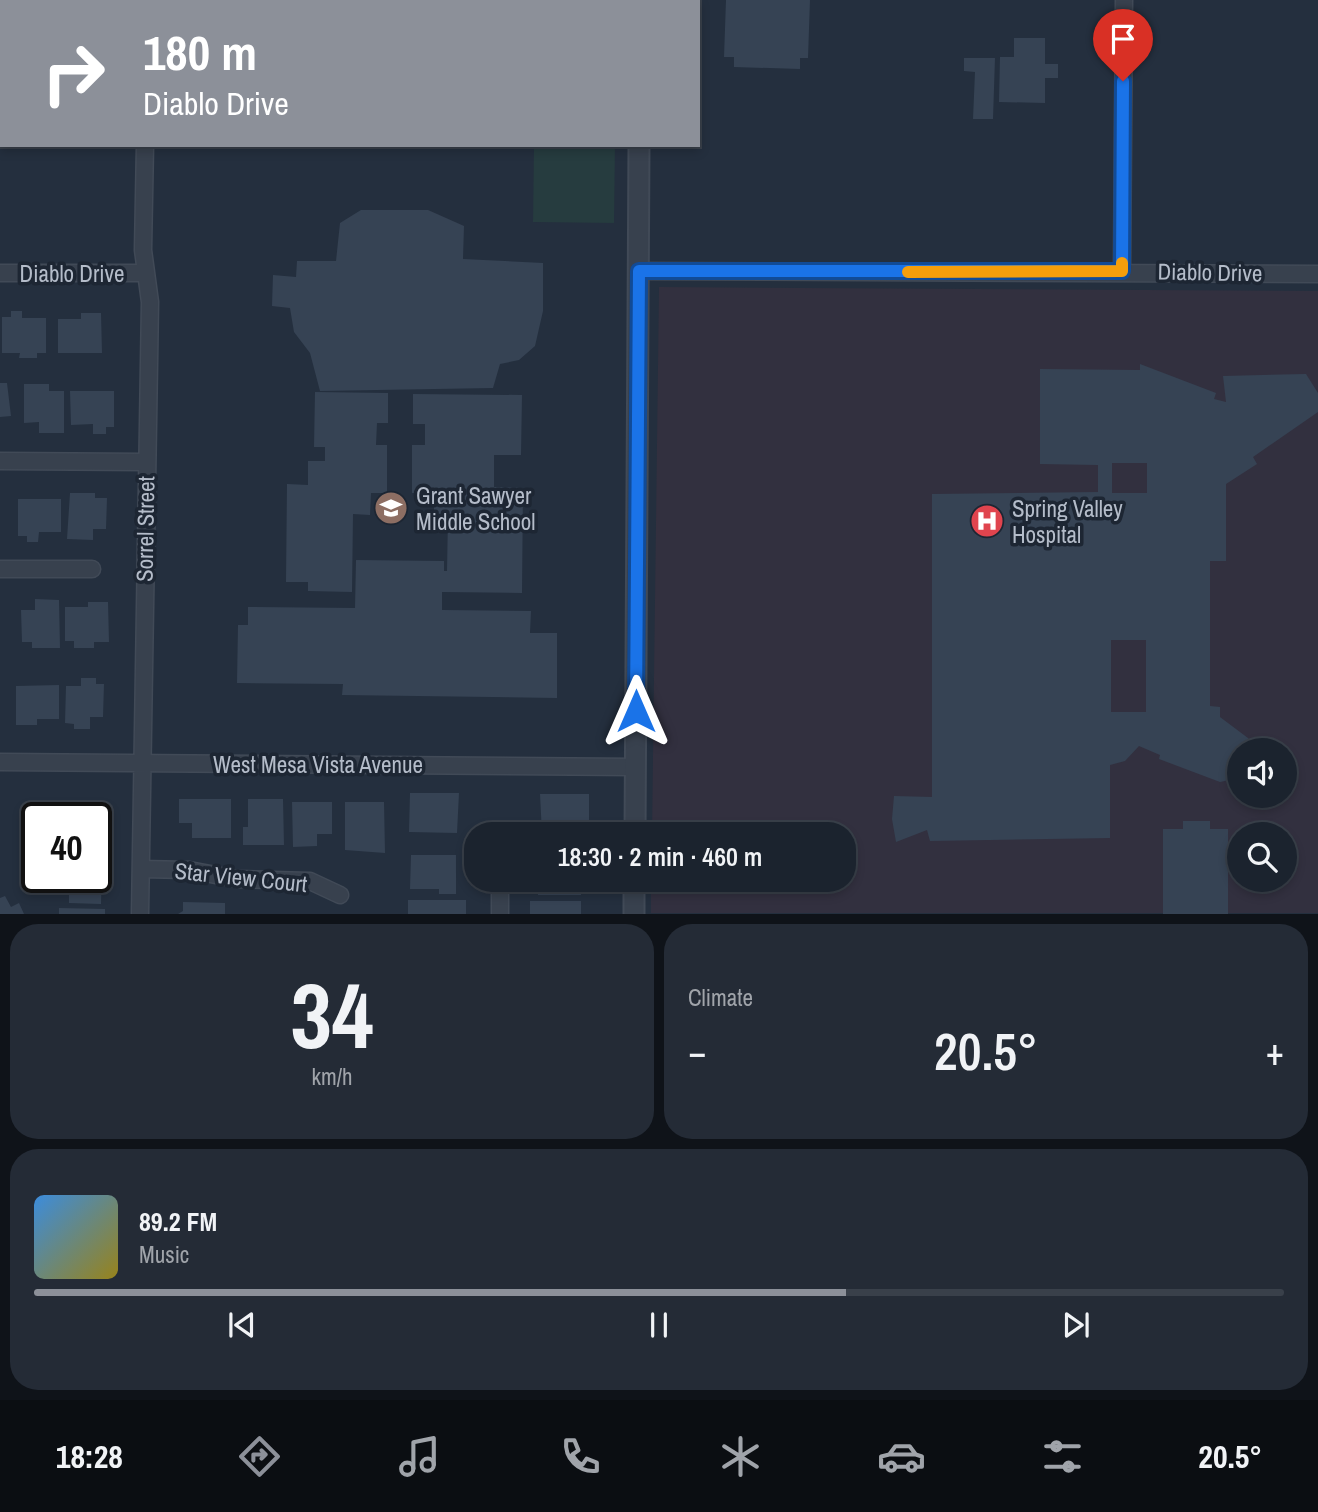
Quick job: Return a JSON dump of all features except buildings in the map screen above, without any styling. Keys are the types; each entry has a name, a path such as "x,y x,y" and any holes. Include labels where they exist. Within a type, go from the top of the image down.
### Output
{"street":[{"path":"1122,271 1124,0"},
{"name":"Sorrel Street","path":"140,914 150,302 144,273 145,147"},
{"path":"635,822 639,147"},
{"name":"Diablo Drive","path":"639,271 1122,271 1318,274"},
{"name":"Diablo Drive","path":"0,273 144,273"},
{"path":"0,461 146,462"},
{"path":"0,569 92,569"},
{"name":"West Mesa Vista Avenue","path":"0,762 636,767"},
{"name":"Star View Court","path":"141,869 189,870 237,879 310,881 340,895"},
{"path":"500,892 500,914"},
{"path":"634,892 634,914"}],"shaded area":[{"name":"Spring Valley Hospital","path":"659,287 1318,291 1318,913 651,913 651,892 856,892 856,822 652,822"}],"green space":[{"path":"534,147 615,147 614,223 533,222"}],"slow traffic":[{"path":"908,272 1122,271 1122,263"}],"place":[{"name":"Grant Sawyer Middle School","path":"391,508"},
{"name":"Spring Valley Hospital","path":"987,521"}],"route":[{"path":"636,711 639,271 1122,271 1123,81"}]}
